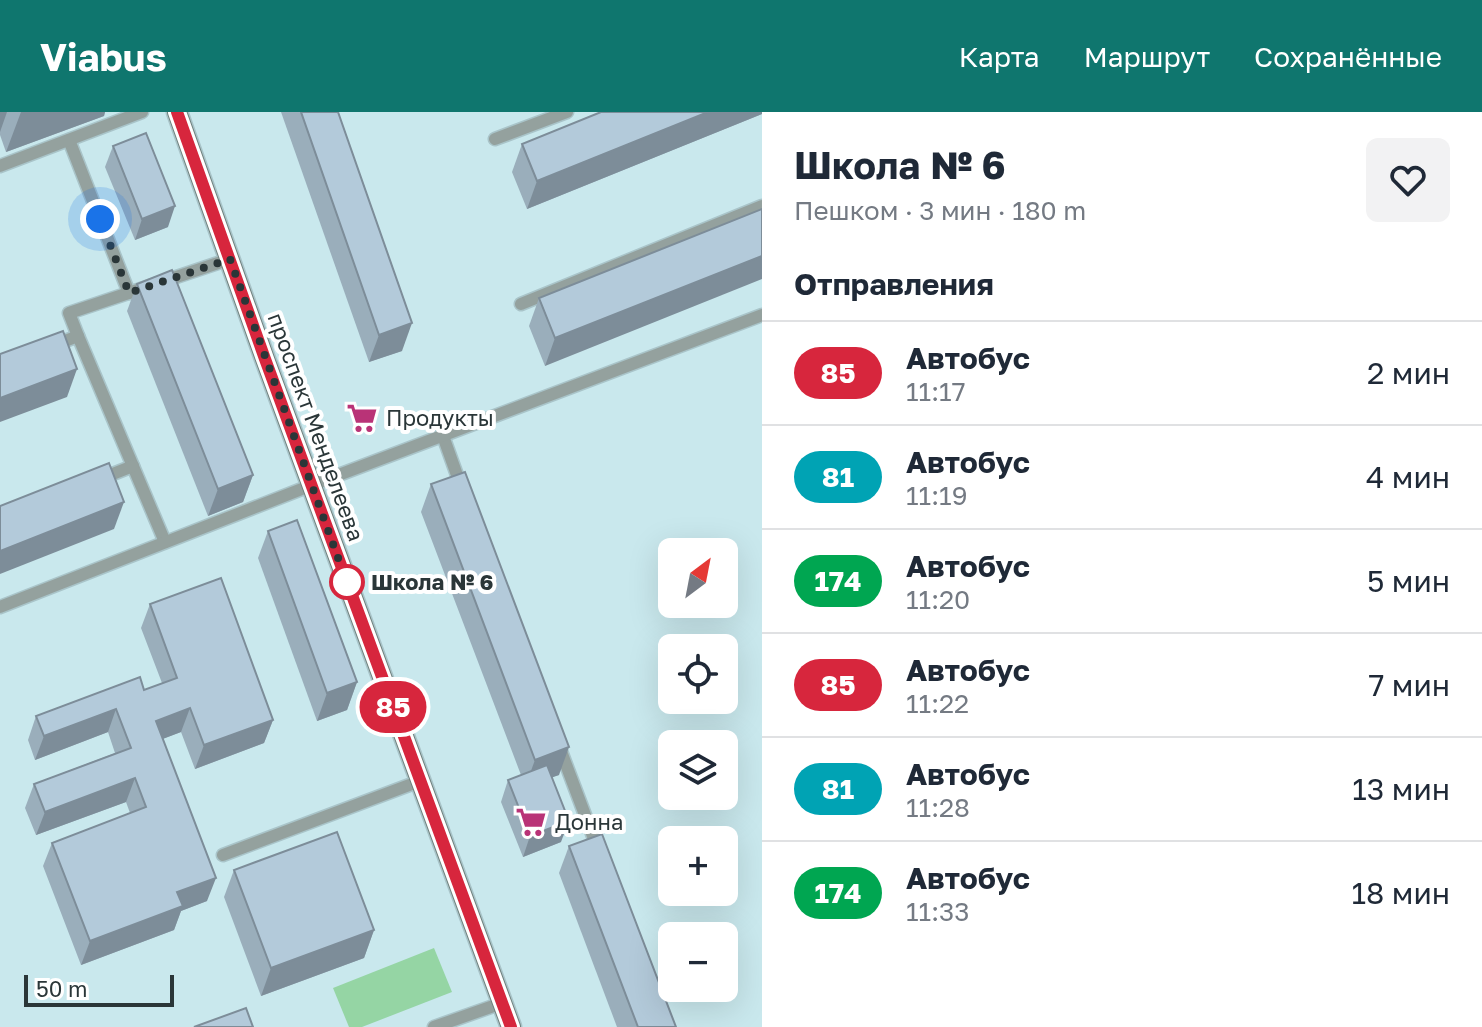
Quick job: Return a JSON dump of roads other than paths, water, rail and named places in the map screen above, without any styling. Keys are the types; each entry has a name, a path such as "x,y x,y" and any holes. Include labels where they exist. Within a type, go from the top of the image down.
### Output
{"street":[{"name":"проспект Менделеева","path":"177,112 511,1027"}],"lane":[{"path":"0,166 142,112"},
{"path":"495,139 567,112"},
{"path":"69,140 129,293"},
{"path":"521,304 762,206"},
{"path":"165,542 69,313 230,259"},
{"path":"0,607 762,315"},
{"path":"39,350 78,336"},
{"path":"443,436 464,494"},
{"path":"88,483 133,466"},
{"path":"553,731 604,864"},
{"path":"223,855 420,781"},
{"path":"434,1027 502,1003"}],"place":[{"name":"Продукты","path":"362,418"},
{"name":"Школа № 6","path":"347,582"},
{"name":"Донна","path":"531,822"}]}
